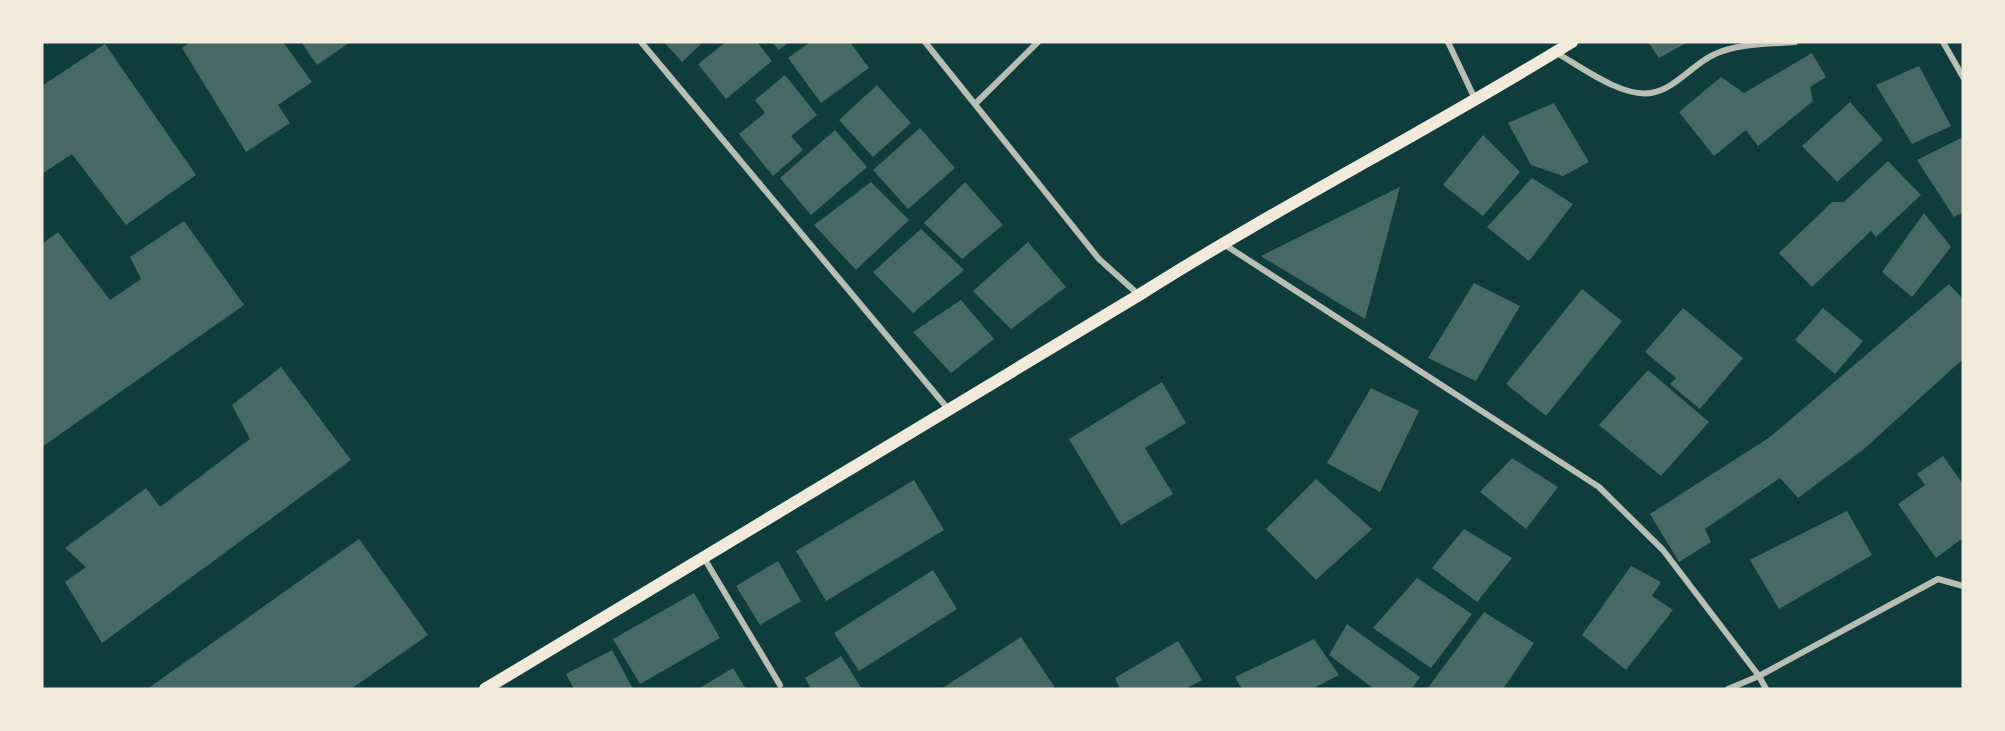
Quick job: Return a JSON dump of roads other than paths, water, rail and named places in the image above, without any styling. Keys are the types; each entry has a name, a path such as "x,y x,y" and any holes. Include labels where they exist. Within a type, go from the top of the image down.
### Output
{"main road":[{"path":"485,689 1139,296 1222,243 1572,42"}],"street":[{"path":"641,42 949,410"},
{"path":"925,42 1099,259 1139,296"},
{"path":"975,104 1038,42"},
{"path":"1448,42 1475,99"},
{"path":"1555,52 1612,85 1630,91 1650,93 1666,88 1713,55 1737,47 1795,42"},
{"path":"1942,42 1963,77"},
{"path":"1222,243 1599,487 1663,550 1759,676 1766,689"},
{"path":"704,558 780,685"},
{"path":"1728,689 1759,676 1938,579 1963,586"}]}
